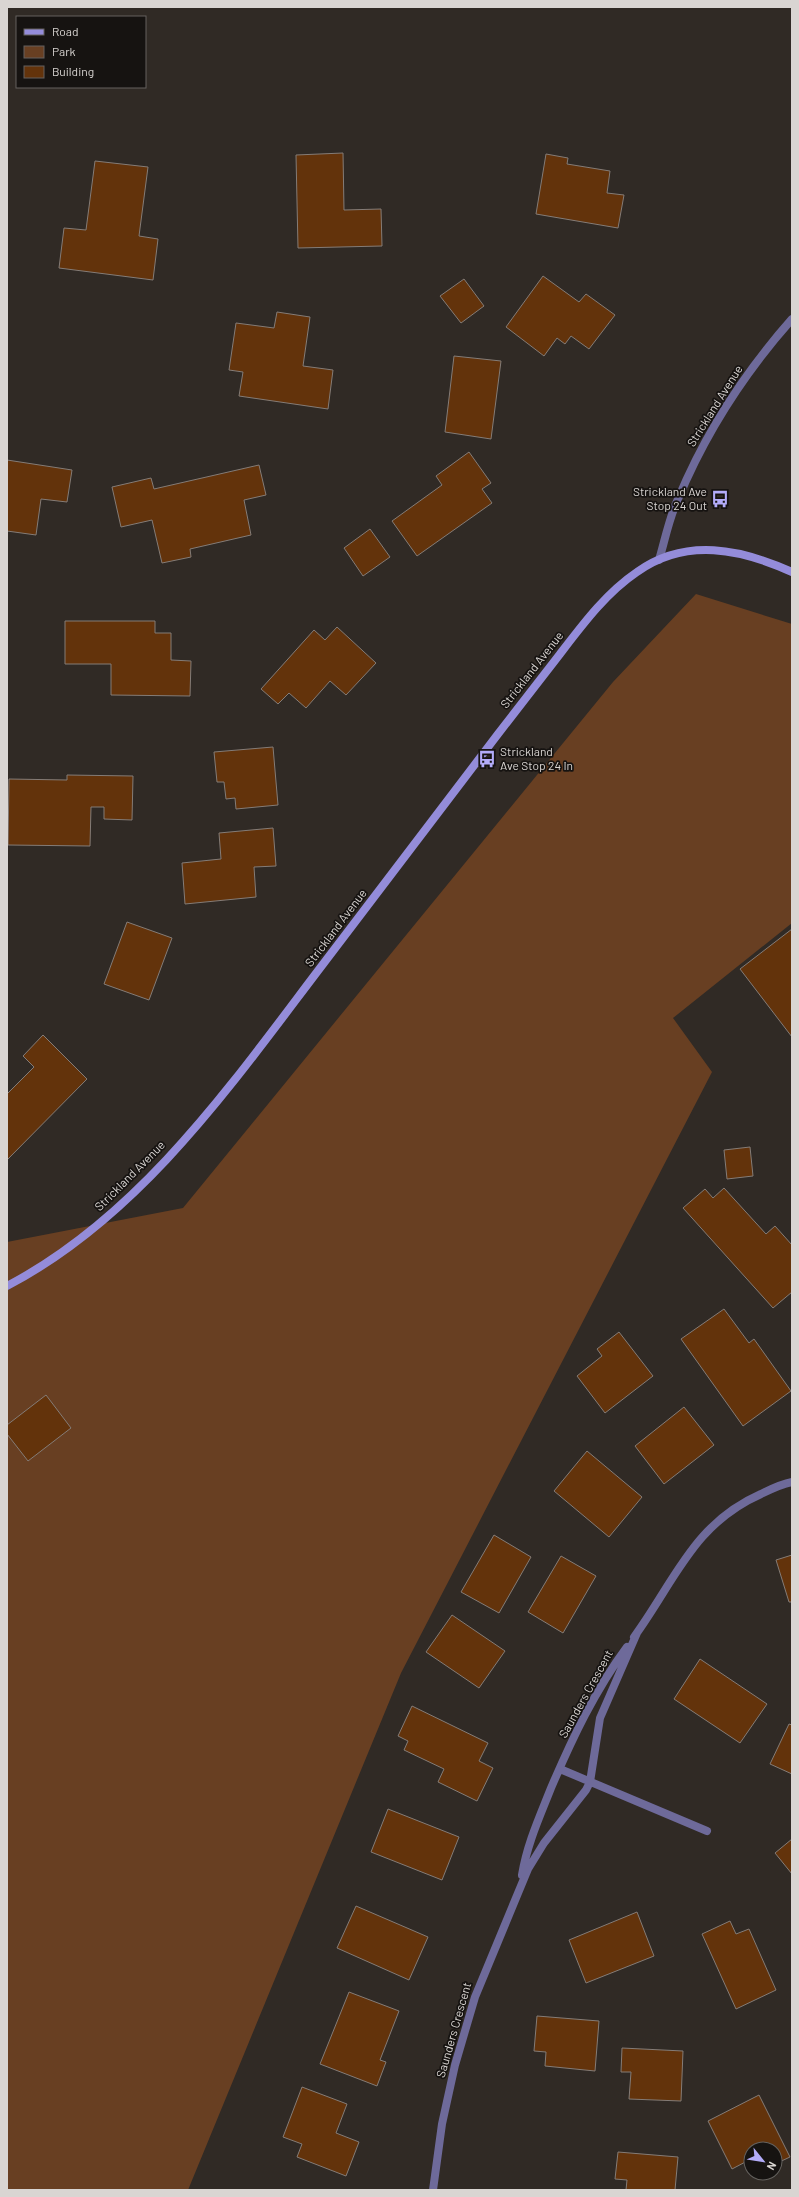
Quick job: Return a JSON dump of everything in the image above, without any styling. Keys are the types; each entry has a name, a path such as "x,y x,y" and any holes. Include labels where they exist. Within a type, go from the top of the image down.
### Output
{"street":[{"name":"Strickland Avenue","path":"658,560 677,500 708,437 744,380 773,340 792,319"},
{"name":"Strickland Avenue","path":"7,1286 57,1256 113,1212 151,1175 250,1061 574,635 603,601 637,572 658,560 680,553 711,549 765,560 792,572"},
{"name":"Saunders Crescent","path":"433,2190 442,2124 455,2065 475,1997 520,1883 532,1837 560,1769 592,1703 621,1655 637,1633 680,1565 711,1526 742,1502 792,1482"},
{"name":"Saunders Crescent","path":"520,1883 540,1850 586,1790 590,1782 600,1718 637,1633"},
{"path":"560,1769 707,1831"}],"green space":[{"path":"696,594 792,624 792,923 673,1018 712,1072 401,1673 188,2190 7,2190 7,1242 183,1208 613,682"}],"building":[{"path":"343,153 344,210 381,209 382,246 298,248 296,155"},
{"path":"546,154 568,158 567,164 610,171 607,193 624,195 618,228 536,214"},
{"path":"95,161 148,167 139,236 158,239 153,280 59,268 64,228 86,230"},
{"path":"543,276 579,302 586,294 615,315 589,349 571,336 565,344 557,338 544,356 506,327"},
{"path":"464,279 484,306 461,323 440,296"},
{"path":"277,312 310,317 303,366 333,370 328,409 239,396 243,372 229,370 236,323 274,328"},
{"path":"454,356 501,361 491,439 445,432"},
{"path":"469,452 491,483 482,489 492,503 417,556 392,521 442,485 436,476"},
{"path":"7,460 72,470 67,502 41,499 36,535 7,531"},
{"path":"259,465 266,495 244,500 251,535 190,549 191,557 162,563 152,520 121,527 112,487 151,478 154,489"},
{"path":"370,529 390,557 363,576 344,548"},
{"path":"65,621 155,621 155,633 171,633 171,660 191,661 190,696 111,695 111,664 65,664"},
{"path":"337,627 376,663 346,695 330,681 306,708 289,693 278,704 261,689 314,630 325,640"},
{"path":"273,747 278,805 236,809 235,798 226,799 224,782 217,782 214,752"},
{"path":"67,775 133,776 132,820 104,819 104,807 91,807 90,846 8,845 9,779 67,780"},
{"path":"273,828 276,866 254,867 256,897 185,904 182,863 221,859 219,833"},
{"path":"127,922 172,938 149,1000 104,984"},
{"path":"792,929 792,1037 740,969"},
{"path":"43,1035 87,1079 7,1160 7,1094 34,1067 23,1056"},
{"path":"750,1147 753,1176 727,1179 724,1150"},
{"path":"724,1188 766,1234 775,1226 792,1245 792,1292 773,1308 683,1208 705,1189 713,1198"},
{"path":"724,1309 749,1343 754,1339 791,1391 743,1426 681,1339"},
{"path":"619,1332 653,1376 605,1413 577,1376 602,1356 597,1349"},
{"path":"46,1395 71,1428 28,1461 7,1434 7,1425"},
{"path":"684,1407 714,1445 664,1484 635,1446"},
{"path":"587,1451 642,1497 609,1537 554,1491"},
{"path":"494,1535 531,1557 499,1613 461,1592"},
{"path":"792,1555 792,1602 789,1602 776,1560"},
{"path":"561,1556 596,1576 563,1633 528,1612"},
{"path":"452,1615 505,1651 479,1688 426,1652"},
{"path":"700,1659 767,1704 740,1743 674,1699"},
{"path":"412,1706 488,1743 479,1761 493,1768 477,1801 438,1782 444,1769 404,1750 408,1741 398,1736"},
{"path":"789,1724 792,1725 792,1774 770,1764"},
{"path":"388,1809 459,1837 442,1880 371,1852"},
{"path":"792,1839 792,1874 775,1853"},
{"path":"356,1906 428,1937 409,1980 337,1948"},
{"path":"637,1912 654,1956 586,1983 569,1940"},
{"path":"730,1921 736,1934 749,1929 776,1990 736,2009 702,1934"},
{"path":"349,1992 399,2011 380,2060 386,2062 377,2086 320,2064"},
{"path":"537,2016 599,2021 595,2071 545,2066 546,2052 534,2051"},
{"path":"622,2048 683,2051 681,2101 629,2099 631,2072 621,2072"},
{"path":"302,2087 347,2104 336,2133 359,2142 346,2176 297,2157 302,2144 283,2137"},
{"path":"759,2095 782,2141 743,2141 743,2163 732,2169 708,2121"},
{"path":"783,2143 790,2157 783,2160"},
{"path":"618,2152 678,2157 675,2190 626,2190 627,2180 615,2179"}],"place":[{"name":"Strickland Ave Stop 24 Out","path":"720,499"},
{"name":"Strickland Ave Stop 24 In","path":"487,759"}]}
